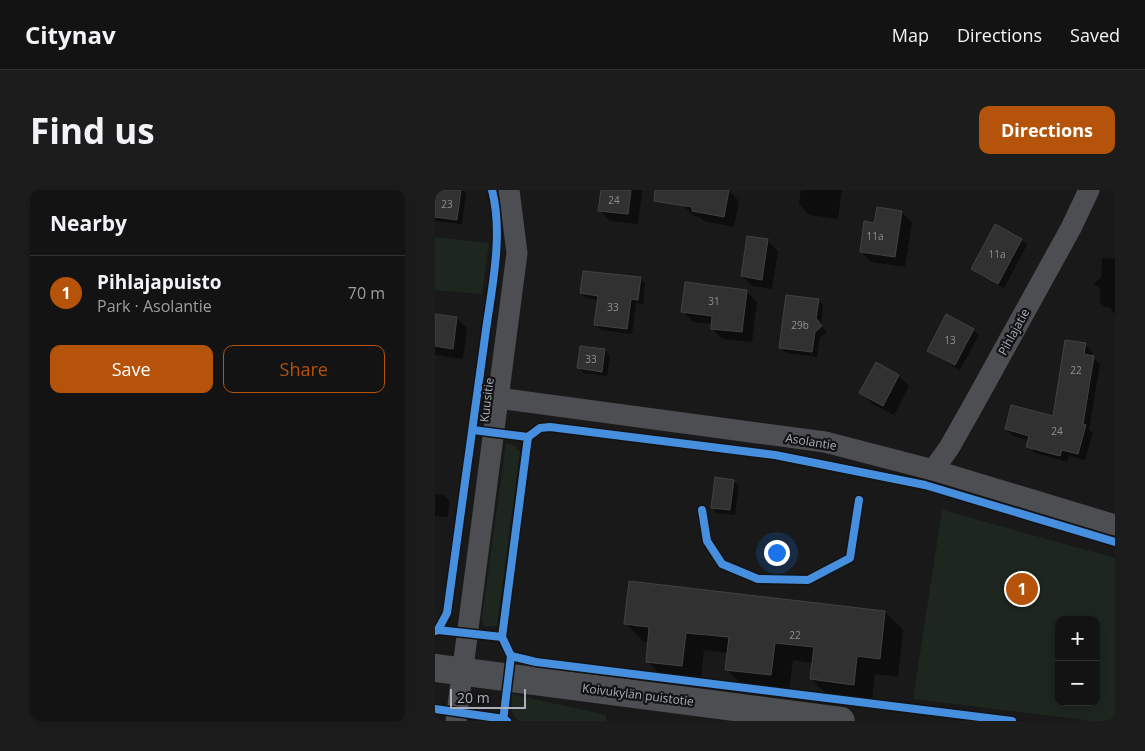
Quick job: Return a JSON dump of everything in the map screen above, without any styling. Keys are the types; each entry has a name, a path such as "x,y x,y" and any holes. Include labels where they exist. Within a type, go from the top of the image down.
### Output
{"street":[{"name":"Kuusitie","path":"455,721 448,670 498,398 517,253 509,190"},
{"name":"Pihlajatie","path":"933,470 949,448 975,402 1071,228 1089,190"},
{"name":"Asolantie","path":"498,398 825,442 933,470 1115,525"},
{"name":"Koivukylän puistotie","path":"448,670 841,721"}],"shaded area":[{"path":"435,237 489,243 482,294 435,290"},
{"path":"506,443 515,446 520,452 497,626 483,626 482,617"},
{"path":"942,510 1115,558 1115,721 1093,721 913,699"},
{"path":"512,694 606,715 606,721 520,721 513,712"}],"building":[{"path":"435,190 461,190 457,220 435,217"},
{"path":"601,190 631,190 628,214 598,211"},
{"path":"655,190 729,190 724,217 692,211 692,207 654,201"},
{"path":"877,207 902,211 895,257 860,252 864,221 874,223"},
{"path":"995,224 1022,239 998,284 971,269"},
{"path":"747,236 768,239 762,280 741,276"},
{"path":"583,271 641,277 638,300 631,299 627,329 594,325 598,296 580,293"},
{"path":"685,282 747,290 742,332 711,329 712,316 681,312"},
{"path":"786,295 819,299 816,318 822,326 815,332 812,352 779,348"},
{"path":"435,314 457,317 453,349 435,346"},
{"path":"946,314 974,329 955,365 927,351"},
{"path":"1065,340 1086,343 1084,354 1094,356 1083,424 1086,425 1078,454 1062,450 1060,456 1026,447 1029,436 1005,429 1011,405 1053,416"},
{"path":"580,346 605,349 602,372 577,368"},
{"path":"876,362 899,375 883,406 859,393"},
{"path":"715,477 734,480 730,510 711,508"},
{"path":"629,581 885,611 880,659 857,656 854,685 810,679 814,647 775,643 771,675 725,670 729,637 686,633 682,666 646,662 649,627 624,624"}],"cycle path":[{"path":"435,631 438,630 447,613 493,282 497,226 492,190"},
{"path":"473,430 528,437 540,428 550,427 775,455 925,485 1115,542"},
{"path":"503,721 511,656 502,637 528,437"},
{"path":"702,510 707,541 722,564 758,579 808,580 850,558 859,500"},
{"path":"438,630 502,637"},
{"path":"511,656 536,662 1012,721"},
{"path":"435,709 507,721"}],"place":[{"name":"Pihlajapuisto","path":"1022,589"}]}
